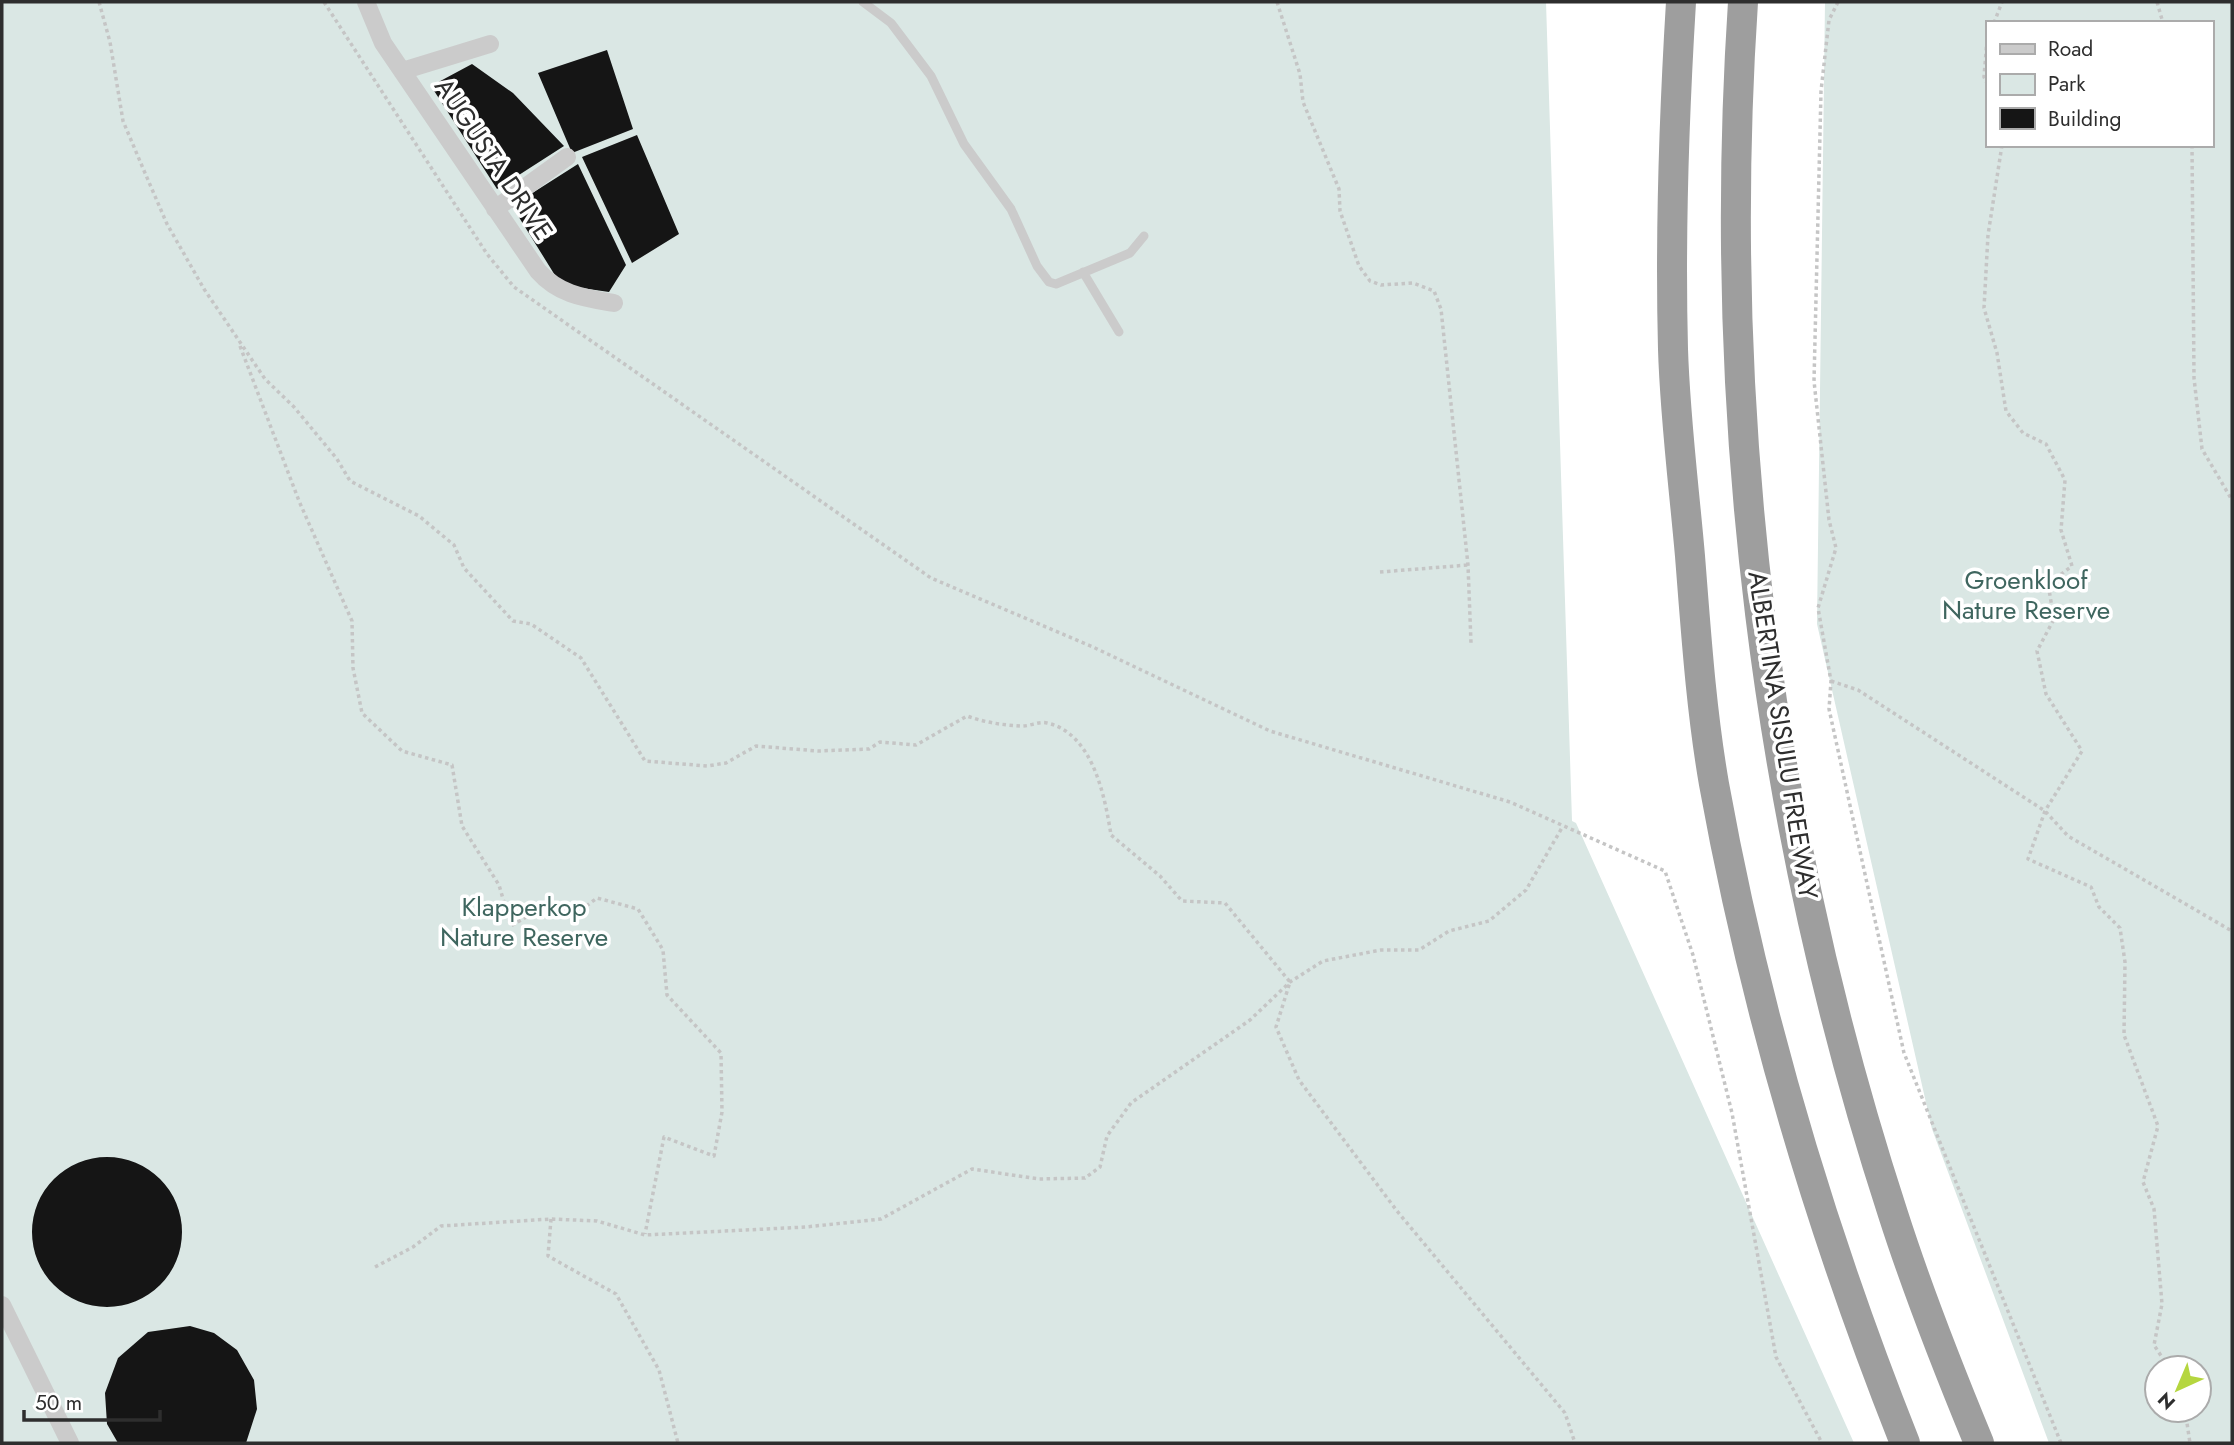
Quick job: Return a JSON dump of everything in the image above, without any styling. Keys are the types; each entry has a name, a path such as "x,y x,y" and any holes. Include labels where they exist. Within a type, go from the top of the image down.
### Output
{"highway":[{"path":"1681,2 1675,95 1674,352 1699,663 1713,780 1763,1014 1798,1144 1878,1375 1905,1443"},
{"name":"ALBERTINA SISULU FREEWAY","path":"1743,2 1734,216 1745,477 1763,643 1781,759 1820,950 1856,1088 1893,1215 1979,1443"}],"street":[{"name":"AUGUSTA DRIVE","path":"366,2 383,43 547,281 570,294 614,303"},
{"path":"402,71 490,44"},
{"path":"495,209 567,157"},
{"path":"2,1305 70,1443"}],"lane":[{"path":"863,2 891,23 932,76 964,144 1015,216 1042,276 1056,284 1130,253 1144,236"},
{"path":"1083,272 1119,332"}],"path":[{"path":"99,2 127,131 167,224 238,341 265,379 294,407 337,459 350,481 419,516 454,545 464,568 513,621 531,624 581,658 598,681 630,742 645,761 707,766 726,762 756,746 818,751 869,750 880,742 916,745 967,716 983,722 1022,726 1044,722 1062,729 1092,763 1106,806 1111,835 1160,876 1182,901 1225,903 1290,982"},
{"path":"324,2 487,254 514,286 931,578 1093,648 1270,731 1510,802 1665,871 1693,955 1732,1114 1776,1357 1822,1443"},
{"path":"1278,2 1300,74 1303,102 1339,189 1340,211 1359,266 1370,281 1381,285 1413,283 1434,291 1441,309 1468,565 1471,643"},
{"path":"1838,2 1829,20 1821,92 1814,381 1829,520 1836,548 1818,608 1830,681 1829,709 1904,1053 2060,1443"},
{"path":"1995,21 2002,2"},
{"path":"2157,2 2162,21"},
{"path":"1986,52 1986,81"},
{"path":"2002,147 1989,235 1984,308 1997,353 2006,411 2023,433 2046,444 2065,480 2061,530 2072,566 2048,584 2054,619 2037,651 2046,694 2082,751 2045,811 2028,859 2091,887 2099,907 2120,928 2125,962 2124,1035 2158,1126 2143,1182 2154,1209 2162,1304 2154,1345 2160,1354"},
{"path":"2192,147 2194,378 2202,449 2232,500"},
{"path":"238,341 299,501 352,621 353,668 362,713 402,751 452,765 462,826 499,885 512,926 541,908 573,916 597,898 638,909 663,950 667,995 721,1053 722,1112 714,1156 664,1136 645,1235"},
{"path":"1380,572 1468,565"},
{"path":"1830,681 1858,690 2045,811 2068,836 2232,931"},
{"path":"375,1267 413,1247 441,1226 551,1219 597,1221 645,1235 806,1227 881,1219 972,1169 1039,1180 1085,1178 1100,1167 1107,1136 1131,1103 1250,1020 1290,982 1323,961 1381,950 1419,950 1449,931 1489,921 1526,890 1563,826"},
{"path":"1290,982 1276,1027 1299,1080 1397,1211 1565,1413 1575,1443"},
{"path":"551,1219 548,1256 616,1294 659,1370 678,1443"},
{"path":"2187,1424 2190,1443"}],"green space":[{"name":"Klapperkop Nature Reserve","path":"2,2 1546,2 1572,821 1576,823 1854,1443 2,1443"},
{"name":"Groenkloof Nature Reserve","path":"1825,2 2232,2 2232,1443 2049,1443 1932,1129 1817,624"}],"building":[{"path":"607,50 633,129 572,153 538,73"},
{"path":"472,64 513,93 564,146 497,189 431,86"},
{"path":"637,135 679,234 632,263 582,157"},
{"path":"578,164 626,265 609,292 561,285 512,206"},
{"path":"107,1157 136,1162 160,1179 177,1203 182,1232 177,1261 160,1285 136,1302 107,1307 78,1302 54,1285 37,1261 32,1232 37,1203 54,1179 78,1162"},
{"path":"190,1326 214,1333 237,1350 254,1380 257,1409 246,1443 118,1443 107,1424 105,1393 118,1358 148,1332"}]}
